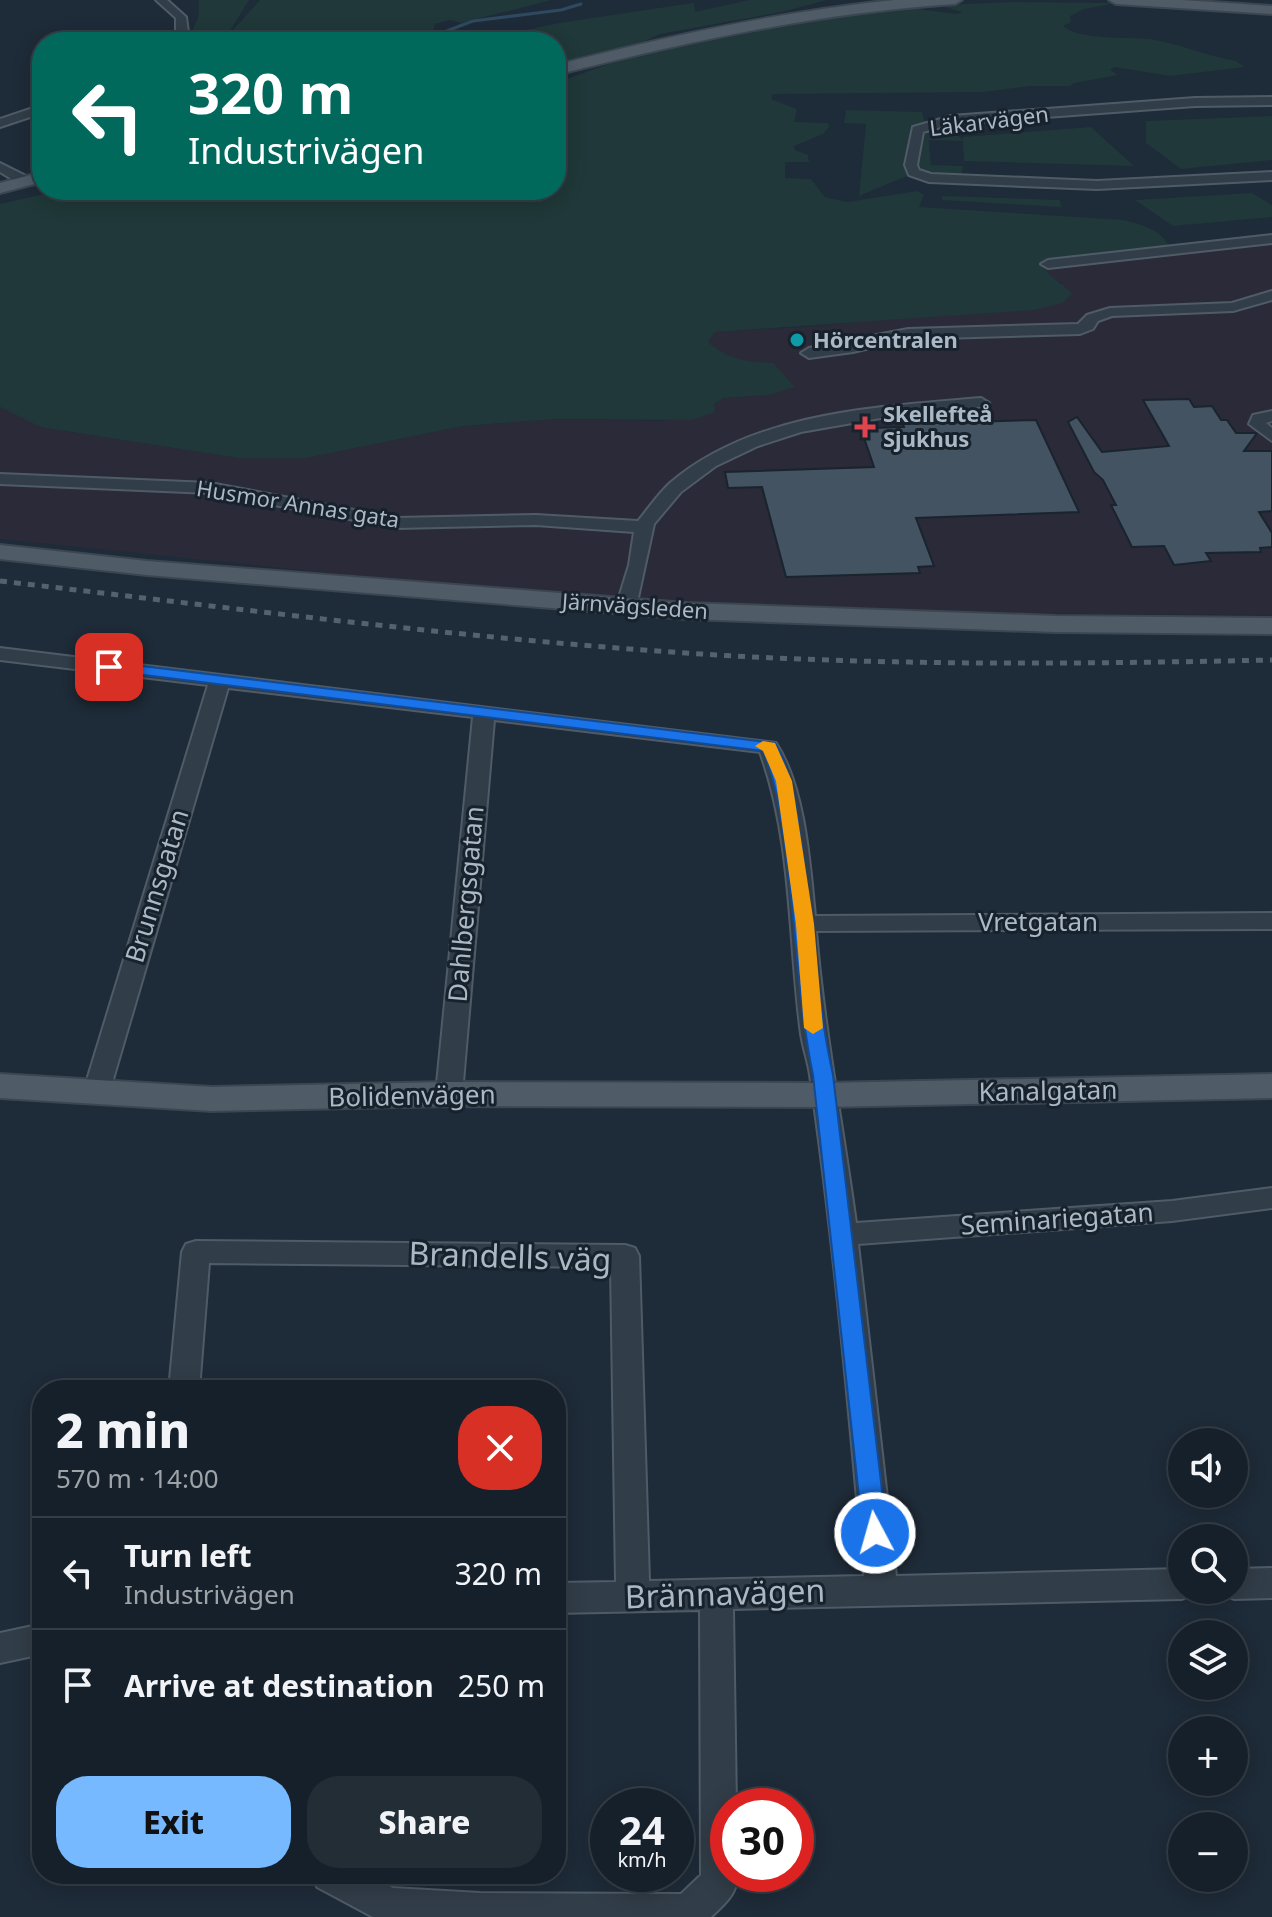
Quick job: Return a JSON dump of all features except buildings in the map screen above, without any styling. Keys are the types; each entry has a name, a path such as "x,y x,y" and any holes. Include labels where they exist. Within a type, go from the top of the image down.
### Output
{"main road":[{"path":"566,68 755,21 955,0"},
{"path":"1116,0 1272,10"},
{"path":"0,188 32,179"},
{"name":"Järnvägsleden","path":"0,552 147,568 626,607 1055,624 1272,626"},
{"name":"Bolidenvägen","path":"0,1086 212,1099 449,1094 824,1095"},
{"name":"Kanalgatan","path":"824,1095 1272,1086"}],"street":[{"path":"161,0 181,17 182,32"},
{"name":"Läkarvägen","path":"1272,101 1195,102 951,120 917,130 911,165 914,172 929,178 1042,184 1272,176"},
{"path":"0,123 32,112"},
{"path":"0,167 32,179"},
{"path":"1048,264 1272,239"},
{"path":"809,353 853,347 908,334 1080,329 1088,326 1092,318 1110,312 1224,308 1272,295"},
{"path":"626,607 639,561 644,527 677,484 745,445 781,432 844,419 981,403"},
{"path":"1272,416 1259,418 1257,424 1272,436"},
{"name":"Husmor Annas gata","path":"0,479 108,481 210,488 282,499 397,523 552,521 644,527"},
{"path":"0,654 769,747 784,781 805,924 814,1034 842,1235 881,1589"},
{"name":"Brunnsgatan","path":"96,1093 220,680"},
{"name":"Dahlbergsgatan","path":"449,1094 484,714"},
{"name":"Vretgatan","path":"805,924 1272,921"},
{"name":"Seminariegatan","path":"842,1235 1172,1211 1272,1198"},
{"name":"Brandells väg","path":"185,1380 196,1252 625,1256 633,1597"},
{"path":"1248,1584 1272,1583"},
{"name":"Brännavägen","path":"566,1598 1168,1584"},
{"path":"349,1884 390,1906 480,1912 688,1913 719,1883 716,1595"},
{"path":"0,1648 32,1641"}],"shaded area":[{"name":"Skellefteå Sjukhus","path":"1272,237 1272,615 936,613 716,603 380,578 0,539 0,407 40,427 238,458 306,458 463,426 555,419 662,421 724,398 768,395 773,363 745,362 722,355 708,342 715,332 910,317 1063,283 1048,277 1040,262"}],"green space":[{"path":"199,0 249,0 229,32 192,32 198,18"},
{"path":"260,0 552,0 461,23 450,20 435,24 433,31 428,32 232,31"},
{"path":"749,0 827,0 782,12 660,34 645,41 566,61 566,32 516,32 694,3 695,12"},
{"path":"1117,3 1084,9 1070,16 1071,22 1063,26 1092,36 1161,41 1236,61 1245,67 1170,76 1115,67 1110,70 1118,75 1070,86 1030,86 984,92 773,94 771,99 797,109 794,122 828,123 829,127 823,134 794,146 795,150 808,155 809,162 785,162 785,178 811,179 825,197 847,202 917,191 924,195 919,207 1124,220 1150,229 1161,236 1169,247 1041,262 1047,272 1072,294 1062,303 1034,310 715,332 708,342 715,348 738,359 773,363 795,387 768,395 724,398 714,404 715,412 692,420 555,419 463,426 306,458 238,458 40,427 0,407 0,204 32,197 32,200 566,200 566,79 625,58 767,24 902,7 962,12 938,5"},
{"path":"846,110 922,112 926,126 951,120 951,129 943,131 947,135 956,134 963,140 963,137 1091,127 1134,166 964,161 963,141 929,140 931,165 963,166 960,182 914,173 859,196 866,124 844,123"},
{"path":"1272,116 1272,160 1181,169 1146,143 1146,121"},
{"path":"1252,193 1272,205 1272,217 1173,226 1135,200"},
{"path":"942,196 1060,200 1061,207 942,200"}],"waterway":[{"path":"444,32 473,21 561,10 581,4"}],"railway":[{"path":"0,581 438,631 701,654 844,661 986,663 1272,660"}],"slow traffic":[{"path":"763,746 769,747 784,781 805,924 813,1028"}],"place":[{"name":"Hörcentralen","path":"797,340"},
{"name":"Skellefteå Sjukhus","path":"865,427"}],"route":[{"path":"109,667 769,747 784,781 805,924 814,1034 823,1075 875,1533"}]}
